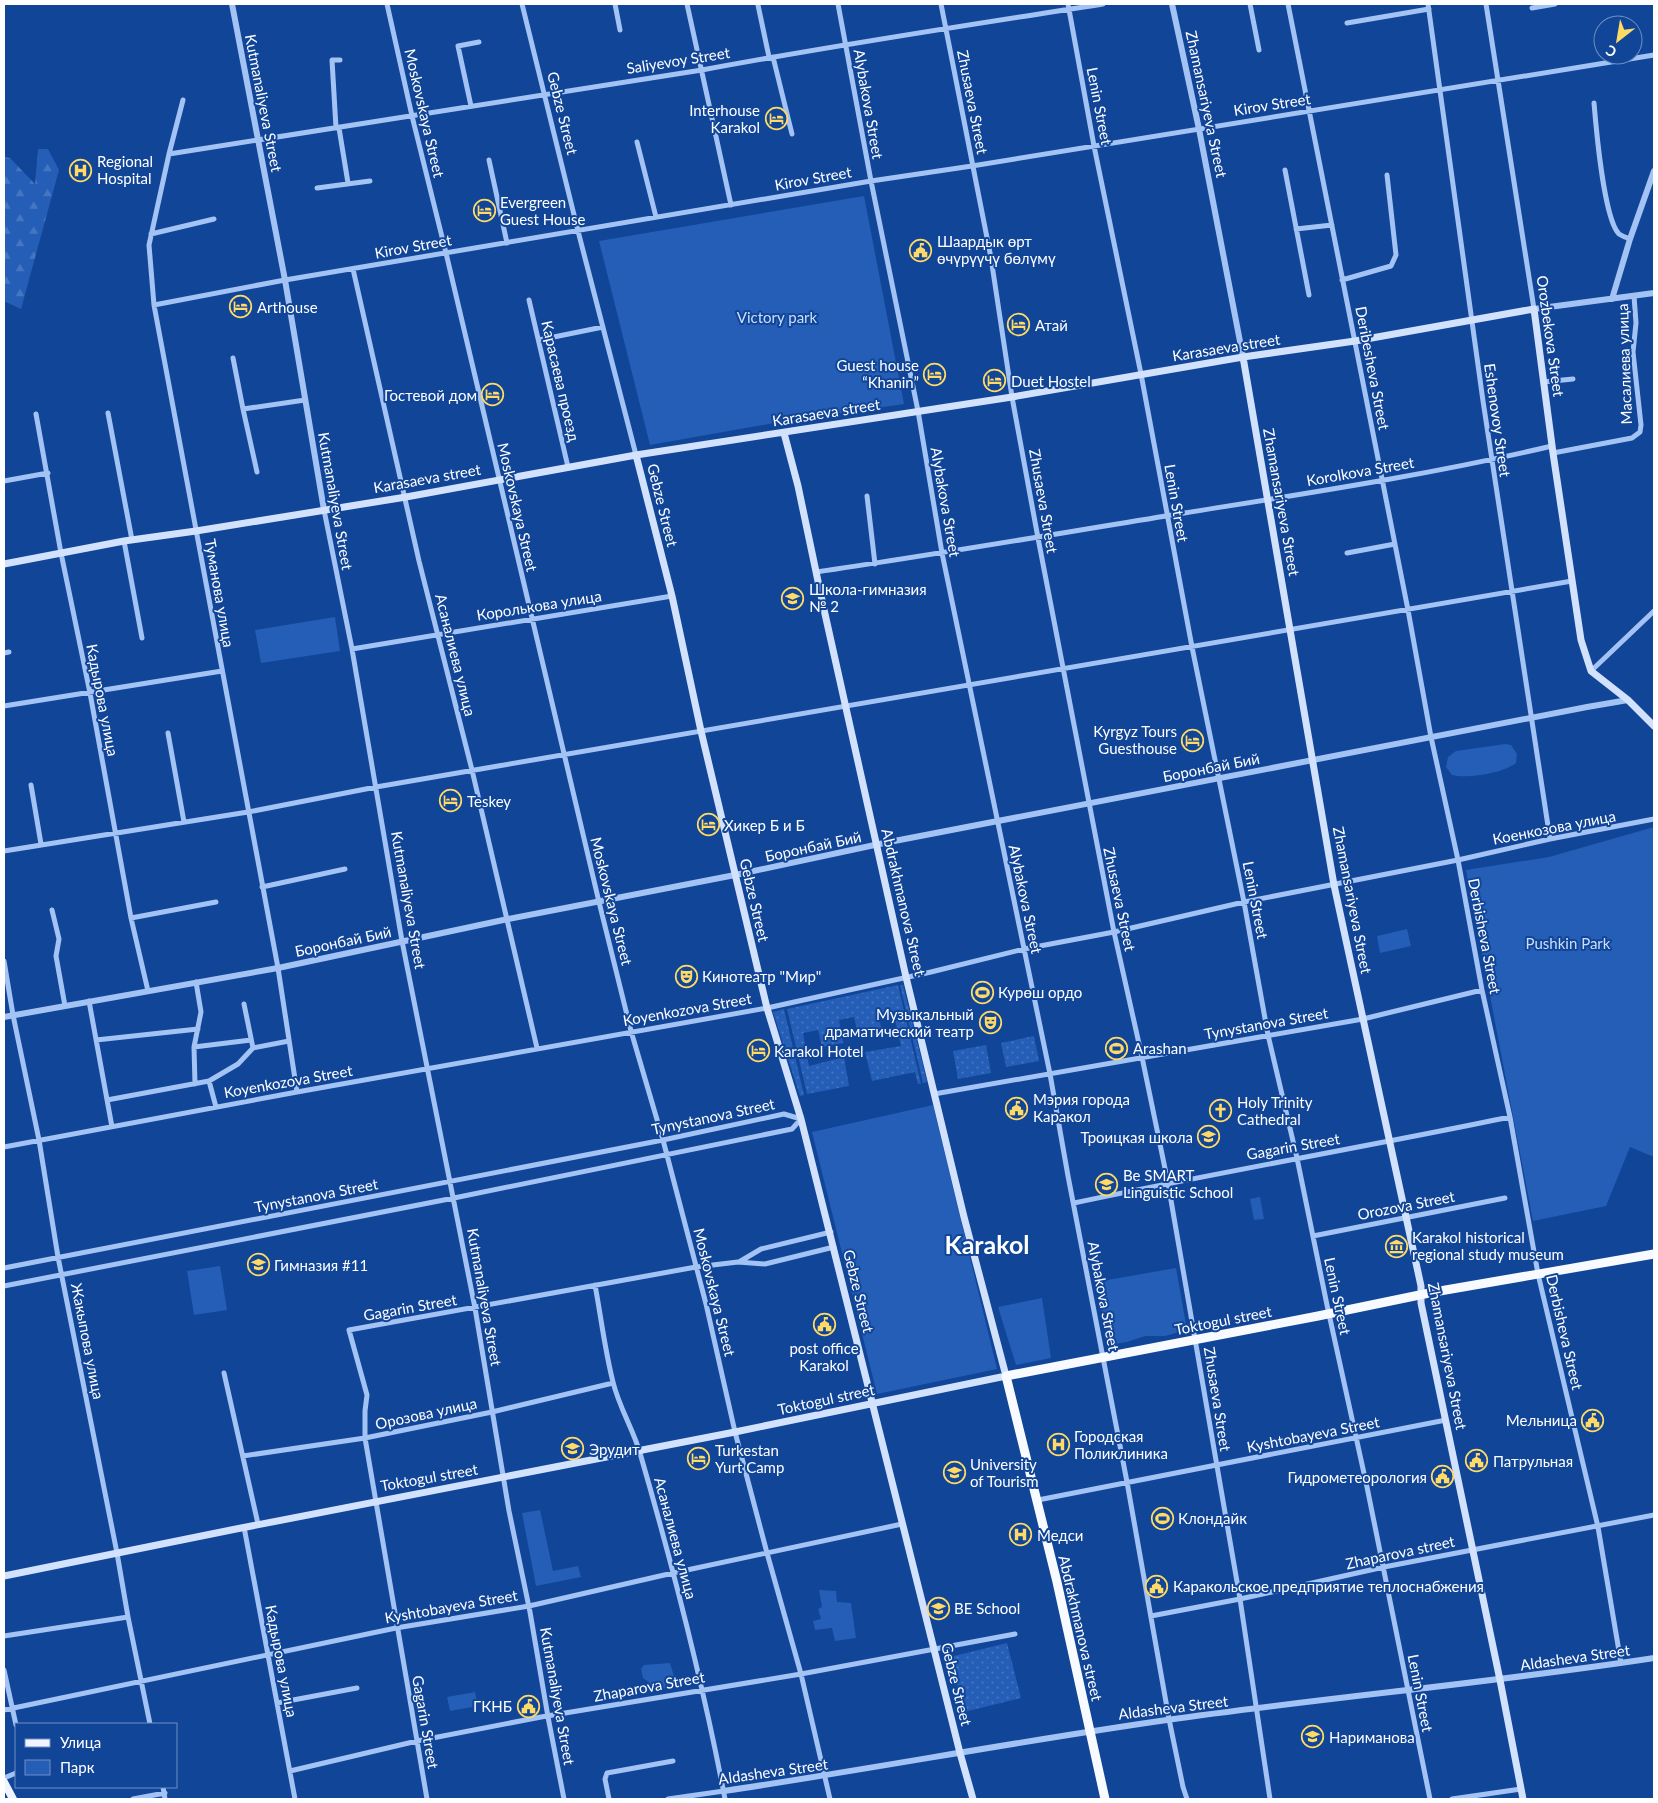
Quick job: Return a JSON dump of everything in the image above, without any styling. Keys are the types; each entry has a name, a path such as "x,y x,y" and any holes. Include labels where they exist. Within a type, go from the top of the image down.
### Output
{"highway":[{"name":"Toktogul street","path":"1006,1376 1421,1295 1654,1254"},
{"name":"Abdrakhmanova street","path":"1006,1376 1038,1500 1105,1799"}],"main road":[{"name":"Karasaeva street","path":"4,564 128,540 196,531 406,497 636,455 1012,397 1243,357 1355,341 1534,308"},
{"name":"Orozbekova Street","path":"1534,308 1552,449 1581,640 1592,671"},
{"name":"Zhamansariyeva Street","path":"1243,357 1334,885 1421,1286 1421,1303 1523,1799"},
{"name":"Abdrakhmanova Street","path":"784,433 798,486 906,977 964,1217 1006,1376"},
{"name":"Gebze Street","path":"636,455 672,596 701,731 767,1008 802,1118 902,1524 973,1799"},
{"path":"1592,671 1628,700 1654,726"},
{"name":"Toktogul street","path":"4,1576 258,1524 735,1432 1006,1376"},
{"path":"4,1780 13,1799"}],"street":[{"name":"Kutmanaliyeva Street","path":"234,4 285,280 324,510 352,650 402,941 429,1069 475,1308 503,1478 529,1606 564,1799"},
{"name":"Moskovskaya Street","path":"387,4 598,902 631,1032 667,1154 716,1346 735,1432 801,1674 830,1799"},
{"name":"Gebze Street","path":"522,4 636,455"},
{"path":"615,4 620,30"},
{"path":"686,4 731,205"},
{"name":"Alybakova Street","path":"838,4 871,181 918,411 942,553 1050,1074 1127,1482 1169,1719 1187,1799"},
{"name":"Zhusaeva Street","path":"941,4 991,258 1012,397 1089,803 1114,932 1168,1183 1240,1599 1270,1799"},
{"name":"Saliyevoy Street","path":"169,154 702,70 1068,6 1103,4"},
{"name":"Zhamansariyeva Street","path":"1172,4 1199,129 1243,357"},
{"path":"1250,4 1259,50"},
{"name":"Deribesheva Street","path":"1288,4 1408,610 1430,737"},
{"name":"Orozbekova Street","path":"1486,4 1534,308"},
{"path":"1532,8 1555,4"},
{"path":"758,5 792,134"},
{"name":"Lenin Street","path":"1068,6 1094,146 1141,374 1166,516 1244,902 1268,1035 1297,1158 1384,1568 1430,1799"},
{"path":"1348,23 1428,6"},
{"name":"Eshenovoy Street","path":"1428,6 1471,319 1550,839"},
{"path":"471,106 458,46 479,42"},
{"name":"Kirov Street","path":"154,305 285,280 871,181 1654,54"},
{"path":"340,60 332,60 338,128 348,183"},
{"name":"Туманова улица","path":"183,100 169,154 148,252 154,305 278,968 297,1092"},
{"path":"1594,103 1602,181 1614,225 1619,233 1630,240"},
{"path":"636,142 656,217"},
{"path":"489,160 506,243"},
{"path":"1285,170 1309,295"},
{"path":"1612,299 1630,240 1653,180 1654,171"},
{"path":"1342,280 1391,266 1394,261 1396,255 1387,175"},
{"path":"318,188 370,181"},
{"path":"151,234 214,220"},
{"path":"1296,229 1332,225"},
{"name":"Асаналиева улица","path":"352,269 420,561 508,919 537,1048"},
{"name":"Karasaeva street","path":"1534,308 1654,293"},
{"name":"Масалиева улица","path":"1552,449 1632,438 1640,432 1641,425 1633,352 1636,323 1634,296"},
{"name":"Карасаева проезд","path":"529,300 568,467"},
{"path":"539,340 603,326"},
{"path":"234,358 257,472"},
{"path":"1543,382 1573,379"},
{"path":"243,410 305,400"},
{"path":"108,413 142,638"},
{"name":"Кадырова улица","path":"36,414 131,918 148,991"},
{"name":"Korolkova Street","path":"816,572 1268,500 1552,449"},
{"path":"4,481 48,473"},
{"path":"867,496 874,564"},
{"path":"1348,553 1395,544"},
{"path":"4,851 248,812 472,770 1572,581"},
{"name":"Королькова улица","path":"352,650 672,596"},
{"path":"1592,671 1654,611"},
{"path":"4,706 222,671"},
{"name":"Боронбай Бий","path":"4,1017 278,968 508,919 735,876 876,845 1628,700"},
{"path":"168,733 184,822"},
{"name":"Derbisheva Street","path":"1430,737 1458,860 1482,990 1510,1117 1538,1274 1598,1528 1621,1663"},
{"path":"31,785 41,844"},
{"name":"Коенкозова улица","path":"1458,860 1550,839 1654,819"},
{"name":"Koyenkozova Street","path":"4,1148 297,1092 767,1008 1024,949 1114,932 1244,902 1458,860"},
{"path":"262,887 345,869"},
{"path":"131,918 216,902"},
{"path":"52,910 59,939 56,956 65,1006"},
{"name":"Жакыпова улица","path":"4,961 13,1015 39,1140 58,1257 150,1723"},
{"path":"195,1084 194,1047 201,1012 196,982"},
{"name":"Tynystanova Street","path":"934,1094 1363,1019 1482,990"},
{"path":"89,1001 112,1126"},
{"path":"244,1004 253,1048"},
{"path":"96,1040 198,1029"},
{"path":"194,1047 251,1040"},
{"path":"107,1100 209,1081 238,1064 253,1048 289,1041"},
{"path":"209,1081 216,1107"},
{"name":"Tynystanova Street","path":"4,1268 663,1140 784,1114 802,1118 792,1129 454,1198 4,1286"},
{"name":"Gagarin Street","path":"1074,1203 1510,1117"},
{"name":"Orozova Street","path":"1313,1236 1505,1198"},
{"name":"Gagarin Street","path":"738,1262 761,1249 831,1232"},
{"name":"Gagarin Street","path":"427,1799 396,1628 365,1438 367,1395 349,1330 696,1267 738,1262 765,1264 834,1248"},
{"name":"Асаналиева улица","path":"595,1285 613,1382 640,1450 702,1689 725,1799"},
{"path":"224,1373 258,1524"},
{"name":"Орозова улица","path":"242,1456 365,1438 492,1412 613,1382"},
{"name":"Kyshtobayeva Street","path":"1038,1500 1446,1420"},
{"name":"Zhaparova street","path":"1151,1616 1472,1550 1598,1528 1654,1516"},
{"name":"Kyshtobayeva Street","path":"4,1710 396,1628 529,1606 672,1573 902,1524"},
{"name":"Кадырова улица","path":"244,1527 295,1799"},
{"path":"4,1636 128,1617"},
{"name":"Zhaparova Street","path":"290,1771 417,1741 702,1689 801,1674 1015,1634"},
{"name":"Aldasheva Street","path":"668,1799 825,1776 1169,1719 1500,1680 1654,1658"},
{"path":"4,1670 16,1723"},
{"path":"277,1703 357,1688"},
{"path":"609,1799 605,1779 607,1774 673,1761"},
{"path":"4,1780 15,1774"},
{"path":"1452,1799 1521,1789"},
{"path":"133,1799 165,1796"}],"green space":[{"path":"38,149 48,149 59,170 21,309 4,301 4,157 10,158 35,184"},
{"name":"Victory park","path":"864,196 904,404 780,422 650,445 599,241"},
{"path":"335,617 340,651 261,663 255,630"},
{"path":"1505,744 1511,745 1517,754 1516,763 1503,770 1476,776 1459,776 1452,775 1446,767 1448,757 1456,751"},
{"name":"Pushkin Park","path":"1654,827 1654,1157 1630,1147 1606,1206 1533,1221 1466,870 1549,857"},
{"path":"1407,929 1411,946 1380,953 1377,936"},
{"path":"898,985 921,1084 918,1084 915,1072 872,1081 865,1052 901,1046 894,1015 879,1018 883,1035 859,1039 854,1017 839,1020 843,1043 822,1047 818,1030 803,1033 809,1066 844,1057 849,1086 807,1094 787,1009"},
{"path":"900,985 903,985 927,1082 923,1083"},
{"path":"784,1009 804,1095 800,1096 773,1012"},
{"path":"1034,1036 1039,1061 1006,1067 1001,1043"},
{"path":"986,1045 991,1073 958,1079 953,1051"},
{"path":"933,1105 997,1369 877,1394 812,1132"},
{"path":"1260,1197 1264,1219 1254,1220 1250,1199"},
{"path":"220,1266 227,1310 194,1315 187,1271"},
{"path":"1176,1268 1187,1330 1165,1336 1145,1336 1127,1342 1108,1345 1096,1282"},
{"path":"1042,1298 1051,1358 1016,1365 998,1307"},
{"path":"540,1510 553,1571 578,1566 581,1577 536,1586 522,1513"},
{"path":"819,1590 836,1591 837,1602 851,1603 856,1638 835,1641 832,1628 815,1630 813,1621 821,1619 818,1609 822,1607"},
{"path":"1007,1643 1021,1698 964,1712 950,1657"},
{"path":"670,1663 677,1686 651,1691 649,1682 643,1678 641,1669 644,1665"},
{"path":"475,1692 478,1706 450,1711 447,1697"}],"place":[{"name":"Interhouse Karakol","path":"776,119"},
{"name":"Regional Hospital","path":"81,170"},
{"name":"Evergreen Guest House","path":"484,211"},
{"name":"Шаардык өрт өчүрүүчү бөлүмү","path":"921,250"},
{"name":"Arthouse","path":"241,307"},
{"name":"Атай","path":"1019,325"},
{"name":"Guest house “Khanin”","path":"935,374"},
{"name":"Duet Hostel","path":"995,381"},
{"name":"Гостевой дом","path":"493,395"},
{"name":"Школа-гимназия № 2","path":"793,598"},
{"name":"Kyrgyz Tours Guesthouse","path":"1193,740"},
{"name":"Teskey","path":"451,801"},
{"name":"Хикер Б и Б","path":"708,825"},
{"name":"Кинотеатр \"Мир\"","path":"686,976"},
{"name":"Курөш ордо","path":"982,992"},
{"name":"Музыкальный драматический театр","path":"990,1023"},
{"name":"Arashan","path":"1117,1048"},
{"name":"Karakol Hotel","path":"758,1051"},
{"name":"Мэрия города Каракол","path":"1017,1108"},
{"name":"Holy Trinity Cathedral","path":"1221,1111"},
{"name":"Троицкая школа","path":"1209,1137"},
{"name":"Be SMART Linguistic School","path":"1107,1184"},
{"name":"Karakol historical regional study museum","path":"1396,1246"},
{"name":"Гимназия #11","path":"258,1265"},
{"name":"post office Karakol","path":"824,1325"},
{"name":"Мельница","path":"1593,1420"},
{"name":"Городская Поликлиника","path":"1058,1445"},
{"name":"Эрудит","path":"573,1449"},
{"name":"Turkestan Yurt Camp","path":"699,1459"},
{"name":"Патрульная","path":"1477,1461"},
{"name":"University of Tourism","path":"954,1473"},
{"name":"Гидрометеорология","path":"1443,1477"},
{"name":"Клондайк","path":"1162,1518"},
{"name":"Медси","path":"1021,1535"},
{"name":"Каракольское предприятие теплоснабжения","path":"1157,1586"},
{"name":"BE School","path":"938,1608"},
{"name":"ГКНБ","path":"528,1706"},
{"name":"Нариманова","path":"1313,1737"}],"district":[{"name":"Karakol","path":"987,1244"}]}
